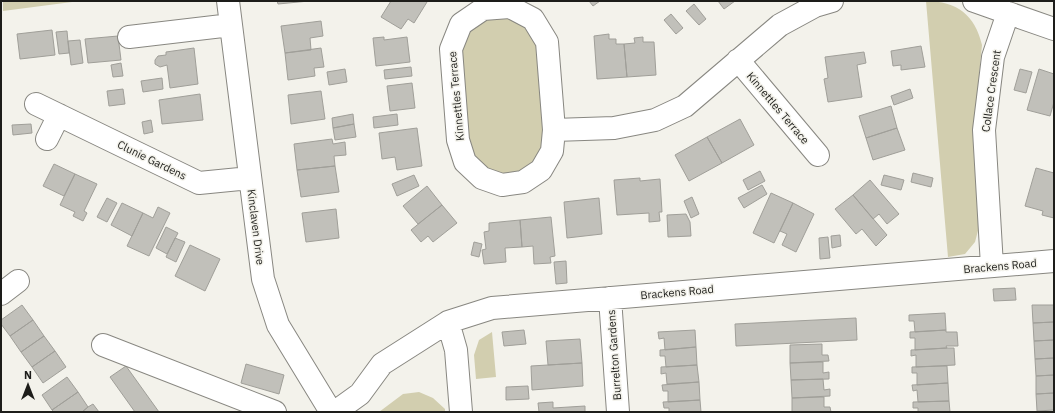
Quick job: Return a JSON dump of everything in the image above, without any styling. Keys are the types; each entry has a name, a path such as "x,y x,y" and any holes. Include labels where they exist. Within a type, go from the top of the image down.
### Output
{"street":[{"name":"Kinclaven Drive","path":"228,1 263,279 278,325 331,412"},
{"path":"554,130 614,128 655,120 685,106 780,25 815,6 832,1"},
{"path":"974,1 1054,29"},
{"name":"Kinnettles Terrace","path":"510,7 533,19 547,42 554,130 552,151 541,170 523,182 502,185 482,178 465,162 458,140 451,49 461,24 483,9 510,7"},
{"name":"Collace Crescent","path":"992,266 984,130 993,56 1008,13"},
{"path":"129,37 231,25"},
{"name":"Kinnettles Terrace","path":"738,60 818,155"},
{"name":"Clunie Gardens","path":"36,104 199,183 250,178"},
{"path":"47,139 59,115"},
{"name":"Brackens Road","path":"335,412 360,394 382,364 448,322 492,308 1054,261"},
{"name":"Burrelton Gardens","path":"610,298 618,412"},
{"path":"448,322 456,350 461,412"},
{"path":"103,345 274,412"}],"shaded area":[{"path":"3,1 72,1 72,2 3,11"},
{"path":"926,1 947,4 963,12 975,25 982,45 974,130 979,227 975,242 965,254 948,257"},
{"path":"504,16 519,21 531,32 538,46 544,133 542,148 534,161 523,170 509,174 494,172 481,165 472,153 467,139 460,52 465,37 475,25 489,17"},
{"path":"492,332 496,377 476,379 474,355 479,340"},
{"path":"419,392 433,398 445,409 445,412 379,412 403,394"}],"building":[{"path":"277,1 309,1 278,4"},
{"path":"391,1 427,2 414,23 408,19 401,29 381,17"},
{"path":"589,1 600,1 593,6"},
{"path":"718,1 735,1 724,9"},
{"path":"694,4 706,19 699,25 686,11"},
{"path":"671,14 683,28 676,34 664,20"},
{"path":"321,21 323,36 310,38 311,50 285,53 281,26"},
{"path":"52,30 55,55 20,59 17,34"},
{"path":"67,31 69,53 59,54 56,32"},
{"path":"609,34 609,39 616,39 616,44 624,44 627,77 597,79 594,36"},
{"path":"118,36 121,60 88,63 85,39"},
{"path":"384,37 384,40 407,37 410,62 376,66 373,38"},
{"path":"643,37 643,42 654,42 656,75 627,77 624,44 635,43 634,38"},
{"path":"80,40 83,63 71,65 68,41"},
{"path":"921,46 925,67 901,70 901,65 893,66 891,51"},
{"path":"194,48 198,84 170,88 167,65 160,67 155,64 155,60 158,56 166,55 166,52"},
{"path":"321,48 324,67 314,68 315,76 288,80 285,53"},
{"path":"864,52 866,63 857,65 862,97 828,102 824,79 828,78 825,57"},
{"path":"121,63 123,76 113,77 111,65"},
{"path":"411,67 412,76 385,79 384,70"},
{"path":"345,69 347,82 329,85 327,72"},
{"path":"1020,69 1032,72 1026,93 1014,90"},
{"path":"1039,69 1054,74 1054,102 1050,116 1027,110"},
{"path":"162,78 163,89 143,92 141,81"},
{"path":"412,83 415,108 390,111 387,86"},
{"path":"123,89 125,104 109,106 107,91"},
{"path":"910,89 913,98 894,105 891,96"},
{"path":"321,91 325,119 291,124 288,95"},
{"path":"200,94 203,120 162,124 159,100"},
{"path":"891,106 897,128 866,138 859,116"},
{"path":"353,114 354,124 333,128 332,118"},
{"path":"397,114 398,125 374,128 373,117"},
{"path":"740,119 754,145 722,163 707,137"},
{"path":"151,120 153,132 144,134 142,122"},
{"path":"31,124 32,133 13,135 12,125"},
{"path":"354,124 356,137 335,140 333,128"},
{"path":"417,128 422,166 397,170 395,157 382,159 379,133"},
{"path":"897,128 905,150 873,160 866,138"},
{"path":"707,137 722,163 689,181 675,155"},
{"path":"332,139 333,144 345,142 346,155 334,156 335,166 297,170 294,144"},
{"path":"54,164 75,174 64,196 43,186"},
{"path":"335,166 339,192 301,197 297,170"},
{"path":"1036,168 1054,173 1054,218 1042,215 1043,211 1025,206"},
{"path":"760,171 765,181 748,190 743,180"},
{"path":"913,173 933,178 931,187 911,182"},
{"path":"75,174 97,184 84,211 87,213 83,221 73,216 75,212 60,205"},
{"path":"414,175 419,186 397,196 392,184"},
{"path":"884,175 904,180 901,190 881,185"},
{"path":"640,178 640,181 660,179 662,212 659,212 660,221 649,222 649,213 617,215 614,180"},
{"path":"870,180 899,214 887,224 879,214 873,219 853,195"},
{"path":"762,185 767,194 744,208 738,198"},
{"path":"427,186 442,205 418,224 403,206"},
{"path":"771,193 793,203 774,243 753,233"},
{"path":"853,195 887,235 876,246 862,229 856,234 835,209"},
{"path":"692,197 699,214 691,218 684,201"},
{"path":"107,198 117,203 107,222 97,217"},
{"path":"599,198 602,234 567,238 564,202"},
{"path":"122,203 143,213 132,236 111,225"},
{"path":"793,203 814,214 796,252 782,245 787,234 780,231"},
{"path":"442,205 457,223 433,242 428,236 421,242 411,230"},
{"path":"158,207 170,213 149,256 127,246 143,213 153,218"},
{"path":"336,209 339,238 306,242 302,213"},
{"path":"686,214 690,222 691,236 668,237 667,215"},
{"path":"551,217 555,256 550,257 551,263 534,264 533,246 522,247 520,220"},
{"path":"520,220 522,247 505,248 506,262 484,264 482,250 486,249 484,232 489,231 489,223"},
{"path":"166,227 178,233 167,254 156,248"},
{"path":"840,235 841,246 832,248 831,236"},
{"path":"828,237 830,258 820,259 819,238"},
{"path":"175,238 185,242 176,262 166,257"},
{"path":"474,242 482,244 479,257 471,255"},
{"path":"190,245 220,259 205,291 175,276"},
{"path":"566,261 567,283 556,284 554,262"},
{"path":"1015,288 1016,300 994,301 993,289"},
{"path":"22,305 33,320 10,336 1,324 1,320"},
{"path":"1032,305 1054,305 1054,322 1033,323"},
{"path":"945,313 946,330 915,332 914,321 909,321 909,315"},
{"path":"856,318 857,340 736,346 735,324"},
{"path":"33,320 44,336 21,352 10,336"},
{"path":"1054,322 1054,340 1034,341 1033,323"},
{"path":"524,330 526,344 504,346 502,332"},
{"path":"695,330 696,347 665,350 664,338 659,339 658,332"},
{"path":"946,330 946,332 957,332 958,346 915,350 915,338 910,338 910,332"},
{"path":"44,336 55,351 32,367 21,352"},
{"path":"580,339 582,363 548,365 546,341"},
{"path":"1054,340 1054,358 1035,359 1034,341"},
{"path":"822,344 822,355 828,355 829,361 790,363 790,345"},
{"path":"696,347 697,365 666,367 665,356 660,356 660,350"},
{"path":"954,348 955,365 916,367 916,355 911,356 911,350"},
{"path":"55,351 66,367 43,383 32,367"},
{"path":"1054,358 1054,375 1036,376 1035,359"},
{"path":"823,362 823,373 829,372 829,379 791,380 790,363"},
{"path":"582,363 583,386 532,390 531,366"},
{"path":"246,364 284,375 279,394 241,383"},
{"path":"697,365 699,382 667,384 666,373 661,374 661,367"},
{"path":"126,366 159,412 135,412 110,377"},
{"path":"947,366 948,383 917,385 917,373 912,373 912,367"},
{"path":"1054,375 1054,393 1036,394 1036,376"},
{"path":"67,377 78,392 52,410 42,395"},
{"path":"823,379 824,390 830,389 830,396 792,398 791,380"},
{"path":"699,382 700,400 668,402 668,391 663,391 662,385"},
{"path":"948,383 949,401 918,402 917,390 913,391 912,385"},
{"path":"528,386 529,399 506,400 506,387"},
{"path":"78,392 88,407 82,412 54,412 52,410"},
{"path":"1054,393 1054,410 1037,411 1036,394"},
{"path":"824,397 824,407 830,407 831,412 792,412 792,398"},
{"path":"700,400 701,412 669,412 669,408 664,408 663,402"},
{"path":"949,401 950,412 918,412 918,408 913,408 913,402"},
{"path":"553,402 553,408 585,406 585,412 539,412 538,403"},
{"path":"93,404 99,412 82,412 88,407"}]}
